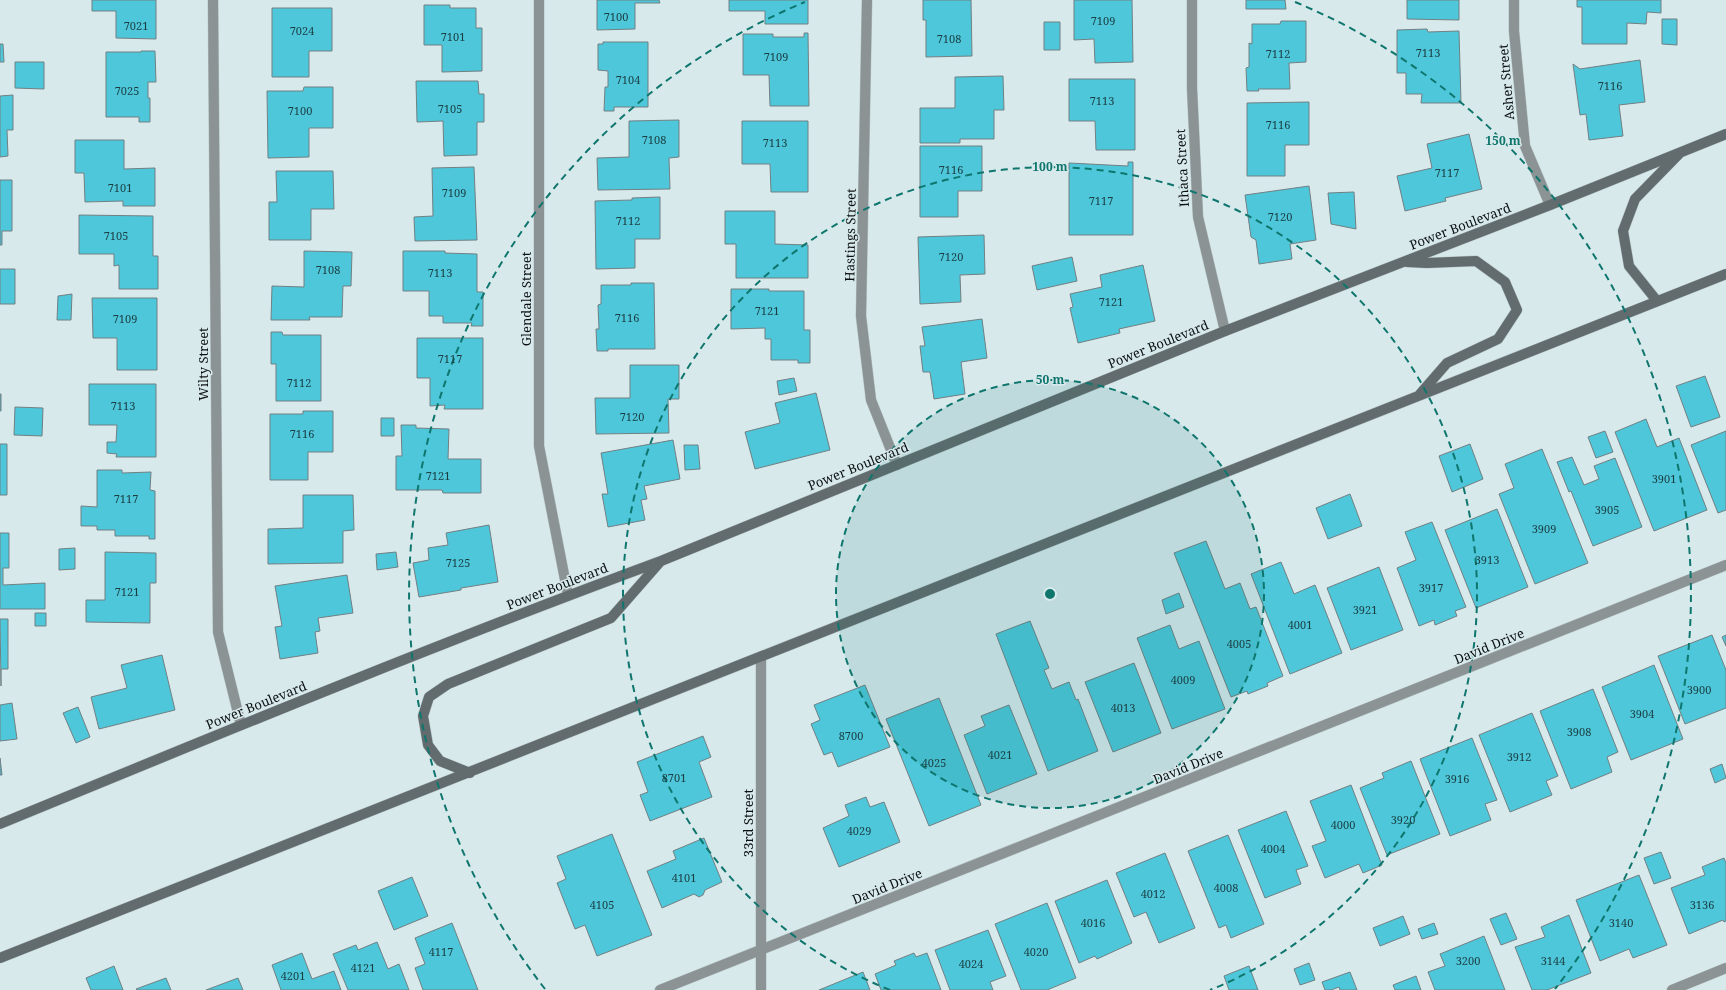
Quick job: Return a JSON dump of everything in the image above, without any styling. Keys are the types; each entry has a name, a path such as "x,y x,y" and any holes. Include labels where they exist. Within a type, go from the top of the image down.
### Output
{"main road":[{"name":"Power Boulevard","path":"0,824 241,725 568,595 661,560 1225,332 1550,205 1726,134"},
{"path":"1657,301 1629,266 1623,231 1635,199 1682,151"},
{"path":"1403,262 1427,263 1476,261 1506,282 1517,310 1498,339 1446,363 1419,395"},
{"path":"0,958 1726,274"},
{"path":"470,773 440,761 428,744 423,716 429,697 448,684 611,618 661,560"}],"street":[{"name":"Wilty Street","path":"213,0 218,632 241,725"},
{"name":"Glendale Street","path":"539,0 539,446 568,595"},
{"name":"Hastings Street","path":"867,0 861,316 872,400 897,465"},
{"name":"Ithaca Street","path":"1192,0 1192,88 1198,217 1225,332"},
{"name":"Asher Street","path":"1514,0 1514,31 1525,146 1550,205"},
{"name":"David Drive","path":"660,990 1726,565"},
{"name":"33rd Street","path":"761,657 761,990"},
{"path":"1672,990 1726,968"}],"building":[{"path":"92,0 156,0 156,39 116,38 116,11 92,11"},
{"path":"597,0 659,0 660,3 635,3 635,29 597,30"},
{"path":"729,0 808,0 808,24 765,24 765,11 729,11"},
{"path":"923,0 971,0 972,56 926,57 926,20 923,20"},
{"path":"1074,0 1132,0 1133,62 1095,63 1094,39 1074,40"},
{"path":"1246,0 1285,0 1286,9 1246,9"},
{"path":"1407,0 1459,0 1459,20 1407,19"},
{"path":"1577,0 1661,0 1661,13 1647,12 1646,24 1627,23 1627,44 1582,44 1582,7 1577,7"},
{"path":"424,5 450,5 450,8 476,8 476,28 482,28 482,71 442,72 442,45 424,45"},
{"path":"272,8 332,8 332,51 309,51 309,77 272,77"},
{"path":"1662,19 1677,19 1677,45 1662,44"},
{"path":"1281,21 1306,21 1306,62 1289,63 1290,89 1258,89 1259,91 1247,91 1246,68 1249,67 1249,43 1252,44 1252,24 1280,24"},
{"path":"1044,22 1060,22 1060,50 1044,50"},
{"path":"1427,29 1428,32 1459,31 1461,103 1421,103 1422,94 1406,94 1406,73 1397,73 1397,30"},
{"path":"804,33 808,33 809,106 770,106 769,75 743,75 743,34 773,34 773,37 804,37"},
{"path":"603,42 648,42 648,107 614,107 614,111 604,111 605,87 608,87 608,71 598,70 598,44 603,44"},
{"path":"0,44 3,44 4,62 0,62"},
{"path":"155,51 156,82 148,82 150,122 139,122 139,117 106,117 106,52"},
{"path":"1640,60 1645,102 1619,105 1623,136 1589,140 1586,114 1580,115 1573,64 1580,69"},
{"path":"15,62 44,62 44,89 15,88"},
{"path":"1003,76 1004,110 994,110 994,139 960,139 960,143 920,143 920,108 955,108 955,77"},
{"path":"1069,79 1135,79 1135,150 1096,150 1095,121 1069,121"},
{"path":"416,81 478,81 479,94 484,94 484,122 477,122 477,155 444,156 443,121 417,122"},
{"path":"304,87 333,87 333,128 309,128 309,157 268,158 267,91 303,91"},
{"path":"13,95 13,130 7,130 8,156 0,157 0,96"},
{"path":"1309,102 1309,145 1285,145 1285,176 1247,176 1247,103"},
{"path":"679,120 679,157 669,158 670,189 598,190 597,158 629,157 629,121"},
{"path":"742,121 808,121 808,192 771,192 770,164 742,164"},
{"path":"1469,134 1482,189 1445,198 1446,201 1405,211 1397,176 1432,168 1427,144"},
{"path":"75,140 124,140 124,169 155,168 155,206 123,206 123,201 85,202 84,173 75,173"},
{"path":"920,146 982,146 982,191 958,191 958,217 920,217"},
{"path":"1128,162 1133,162 1133,235 1069,235 1069,163 1128,166"},
{"path":"474,167 477,240 415,241 414,217 433,216 432,168"},
{"path":"276,171 333,171 334,209 311,209 311,240 269,240 269,202 277,202"},
{"path":"0,180 12,180 12,231 2,231 2,245 0,245"},
{"path":"1309,186 1316,240 1290,244 1292,259 1259,264 1256,240 1251,237 1245,195"},
{"path":"1354,192 1356,229 1331,224 1328,193"},
{"path":"660,197 660,239 635,239 635,268 596,269 595,201 632,200 632,198"},
{"path":"725,211 775,211 775,244 808,245 808,278 736,278 736,244 725,244"},
{"path":"79,215 153,216 153,256 158,256 158,289 119,289 119,265 114,266 114,254 79,254"},
{"path":"984,235 985,274 960,275 961,302 920,304 918,237"},
{"path":"304,251 352,252 351,286 343,286 342,317 309,317 310,320 271,320 272,286 304,287"},
{"path":"403,251 445,251 445,253 477,254 477,292 483,292 483,326 471,326 472,323 443,323 443,316 429,316 429,291 403,291"},
{"path":"1072,257 1077,281 1037,290 1032,266"},
{"path":"1143,265 1155,321 1119,329 1120,333 1078,343 1070,308 1073,307 1070,294 1102,287 1100,275"},
{"path":"0,269 15,269 15,304 0,304"},
{"path":"631,283 654,283 655,349 608,349 608,351 597,351 596,329 599,329 598,305 601,304 601,285 631,285"},
{"path":"731,289 804,291 804,330 810,330 810,363 798,363 798,360 771,360 771,339 765,339 765,328 731,329"},
{"path":"72,294 71,320 57,320 58,296"},
{"path":"92,298 157,298 157,370 117,370 117,338 93,338"},
{"path":"982,319 987,358 961,362 965,394 934,399 930,372 923,372 920,346 925,346 922,327"},
{"path":"271,332 282,332 283,335 321,335 321,401 276,401 276,364 271,364"},
{"path":"417,338 483,338 483,409 444,409 445,405 430,406 430,378 417,378"},
{"path":"630,365 679,365 679,399 668,399 669,433 596,434 595,398 630,398"},
{"path":"1705,376 1720,417 1691,427 1676,386"},
{"path":"794,378 797,391 779,395 777,381"},
{"path":"89,384 156,384 156,457 116,457 117,454 107,453 107,442 116,442 117,425 89,425"},
{"path":"816,393 830,450 755,469 745,432 780,423 775,403"},
{"path":"1,394 1,411 0,411"},
{"path":"15,407 43,408 42,436 14,435"},
{"path":"303,411 333,411 333,452 308,452 308,480 270,480 270,414 303,414"},
{"path":"381,418 394,418 394,436 381,436"},
{"path":"1646,419 1657,447 1679,438 1707,510 1654,531 1615,432"},
{"path":"401,425 416,425 416,428 449,429 448,459 481,459 481,493 443,493 442,490 396,490 396,456 402,456"},
{"path":"1605,431 1613,452 1596,458 1588,437"},
{"path":"1726,431 1726,510 1718,513 1691,445"},
{"path":"673,440 680,479 644,486 647,499 641,500 645,520 608,527 602,494 608,494 601,453"},
{"path":"0,444 7,444 7,495 0,495"},
{"path":"1470,444 1483,479 1452,492 1439,456"},
{"path":"684,445 698,445 700,469 685,470"},
{"path":"1542,449 1588,563 1535,584 1499,494 1514,488 1505,464"},
{"path":"1572,457 1584,485 1599,479 1594,466 1615,458 1642,527 1593,546 1571,491 1569,492 1557,462"},
{"path":"97,470 122,470 122,473 151,472 150,490 155,491 155,539 149,539 149,536 115,536 115,530 97,530 97,526 81,526 81,506 97,507"},
{"path":"1350,494 1362,526 1328,539 1316,508"},
{"path":"303,495 353,495 354,530 343,531 343,563 268,564 268,529 303,528"},
{"path":"1497,509 1528,587 1476,608 1445,530"},
{"path":"1432,522 1466,607 1455,611 1457,616 1435,625 1434,620 1419,626 1397,568 1416,560 1405,532"},
{"path":"489,525 498,582 419,597 413,563 429,560 428,548 448,545 446,533"},
{"path":"0,533 9,533 9,568 3,568 3,585 45,583 45,609 0,609"},
{"path":"1206,541 1225,589 1240,583 1250,609 1256,607 1283,676 1267,683 1268,686 1248,694 1247,691 1231,697 1174,553"},
{"path":"75,548 75,569 59,570 59,549"},
{"path":"105,552 156,553 156,583 150,583 150,623 86,622 86,600 105,600"},
{"path":"396,552 398,567 377,570 376,554"},
{"path":"1281,562 1294,594 1315,585 1342,653 1290,674 1251,574"},
{"path":"1379,567 1403,630 1351,650 1327,588"},
{"path":"347,575 353,613 318,618 320,631 315,632 318,653 280,659 275,627 282,626 275,586"},
{"path":"1179,593 1184,607 1166,614 1162,600"},
{"path":"35,613 46,613 46,626 35,626"},
{"path":"0,619 8,619 8,669 1,669 1,686"},
{"path":"1030,621 1049,668 1044,670 1052,689 1069,682 1076,700 1078,699 1098,751 1048,771 996,634"},
{"path":"1170,625 1179,649 1199,641 1225,709 1172,729 1137,638"},
{"path":"1712,635 1726,670 1726,708 1685,724 1658,656"},
{"path":"1726,635 1726,646 1722,637"},
{"path":"162,655 175,710 99,729 91,697 127,688 121,665"},
{"path":"1134,663 1161,733 1113,752 1085,682"},
{"path":"1654,665 1683,739 1631,760 1602,687"},
{"path":"865,685 890,747 838,767 832,752 824,755 811,724 820,720 814,705"},
{"path":"1593,689 1618,752 1607,757 1612,772 1571,789 1540,711"},
{"path":"939,698 981,805 929,826 886,719"},
{"path":"12,703 17,739 0,741 0,705"},
{"path":"1009,705 1037,774 987,794 964,735 985,726 981,716"},
{"path":"78,707 90,737 76,743 63,713"},
{"path":"1532,713 1558,776 1546,781 1552,795 1510,812 1479,735"},
{"path":"703,736 711,757 699,762 712,797 650,821 640,795 648,792 637,762"},
{"path":"1472,738 1497,800 1485,804 1491,820 1450,836 1420,759"},
{"path":"0,758 2,775 0,775"},
{"path":"1411,761 1440,834 1387,855 1360,788 1384,778 1382,773"},
{"path":"1722,764 1726,778 1715,783 1710,769"},
{"path":"1351,785 1382,865 1363,873 1359,864 1325,878 1312,846 1326,841 1310,801"},
{"path":"866,797 870,807 884,802 900,842 839,867 823,828 849,816 845,805"},
{"path":"1286,811 1308,866 1296,870 1301,884 1265,898 1238,830"},
{"path":"612,834 652,935 597,956 585,925 575,929 557,883 566,879 557,856"},
{"path":"1228,835 1264,924 1231,938 1226,925 1219,928 1188,851"},
{"path":"704,838 722,882 705,890 703,895 699,897 694,894 662,908 647,871 676,859 673,851"},
{"path":"1661,852 1671,878 1654,884 1644,858"},
{"path":"1165,853 1195,928 1159,943 1146,912 1134,917 1116,873"},
{"path":"1724,858 1726,863 1726,921 1724,922 1723,920 1689,934 1671,888 1705,875 1702,867"},
{"path":"1639,875 1667,945 1633,958 1629,949 1600,961 1576,900"},
{"path":"412,877 428,916 394,930 378,891"},
{"path":"1107,880 1132,943 1097,959 1095,956 1079,963 1055,901"},
{"path":"1047,903 1076,978 1047,990 1021,990 995,924"},
{"path":"1506,913 1517,939 1501,945 1490,919"},
{"path":"1569,915 1591,973 1547,990 1532,990 1515,947 1545,937 1541,927"},
{"path":"1403,916 1410,934 1380,946 1373,928"},
{"path":"452,923 478,990 423,990 415,968 425,964 415,938"},
{"path":"1434,923 1438,934 1422,939 1418,929"},
{"path":"988,930 1006,976 990,982 993,990 950,990 935,950"},
{"path":"1484,936 1505,990 1435,990 1428,972 1445,966 1440,954"},
{"path":"377,942 388,969 399,964 409,990 348,990 333,954 356,945 358,950"},
{"path":"302,953 312,979 334,971 341,990 281,990 272,965"},
{"path":"914,953 916,957 927,953 941,990 881,990 875,974 896,965 894,961"},
{"path":"1309,963 1315,980 1300,985 1294,969"},
{"path":"114,966 123,990 91,990 86,978"},
{"path":"1249,966 1258,990 1229,990 1224,976"},
{"path":"863,972 870,990 819,990"},
{"path":"1350,972 1357,990 1340,990 1339,987 1331,990 1325,990 1322,982"},
{"path":"1416,976 1421,990 1395,990 1393,985"},
{"path":"166,978 171,990 136,989"},
{"path":"238,978 243,990 206,990"}]}
